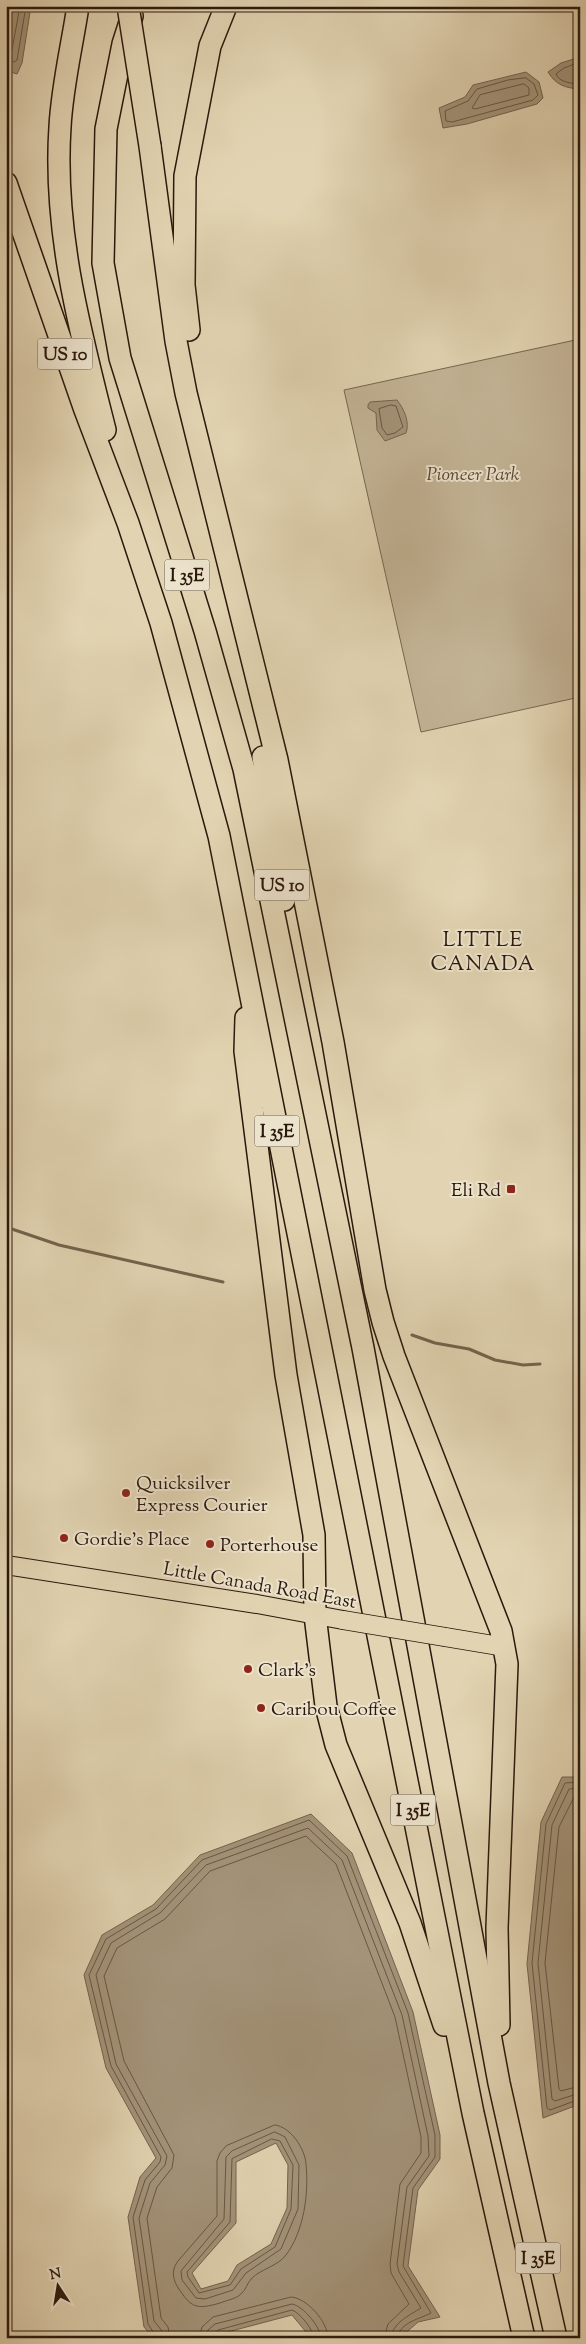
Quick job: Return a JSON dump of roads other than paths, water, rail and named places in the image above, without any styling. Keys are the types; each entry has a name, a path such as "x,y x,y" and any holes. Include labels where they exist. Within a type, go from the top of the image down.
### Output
{"highway":[{"name":"I 35E","path":"78,6 60,126 59,178 63,231 81,334 128,523 161,623 219,836 474,2113 524,2338"},
{"name":"US 10","path":"128,6 150,146 176,341 186,393 243,627 320,1142"},
{"name":"I 35E","path":"135,6 122,44 106,129 103,263 120,358 204,631 244,769 363,1348 499,2083 556,2338"},
{"path":"200,445 184,285 185,176 210,46 226,6"},
{"name":"US 10","path":"6,183 85,410 128,523"},
{"path":"243,627 283,787 333,1042 375,1290 383,1322 398,1365 502,1630 506,1647 507,1673 497,1928 499,2083"},
{"path":"247,980 245,1051 286,1375 314,1535 315,1615 326,1706 336,1745 410,1923 474,2113"}],"main road":[{"name":"Little Canada Road East","path":"6,1565 506,1647"}],"water":[{"path":"6,6 31,6 22,63 17,74 11,72 6,55"},
{"path":"580,57 580,89 561,85 548,72 561,63"},
{"path":"526,72 539,82 543,98 537,104 467,124 443,128 439,108 465,97 473,85"},
{"path":"397,400 406,416 406,433 385,441 377,430 376,413 368,408 368,405 370,402"},
{"path":"562,1777 580,1777 580,2104 543,2118 527,1964 541,1822"},
{"path":"311,1814 352,1853 413,2012 440,2135 440,2159 418,2190 408,2266 440,2317 418,2322 400,2338 311,2338 292,2315 220,2334 216,2338 153,2338 144,2327 128,2217 140,2177 156,2158 106,2068 84,1975 102,1935 153,1905 200,1855","holes":["276,2143 288,2165 287,2208 271,2244 237,2265 228,2281 201,2289 192,2273 236,2223 236,2162"]}],"waterway":[{"path":"6,1227 59,1245 223,1282"},
{"path":"412,1335 435,1343 469,1349 495,1360 523,1365 540,1364"}],"place":[{"name":"Eli Rd","path":"511,1189"},
{"name":"Quicksilver Express Courier","path":"126,1493"},
{"name":"Gordie's Place","path":"64,1538"},
{"name":"Porterhouse","path":"210,1544"},
{"name":"Clark's","path":"248,1669"},
{"name":"Caribou Coffee","path":"261,1708"}],"district":[{"name":"LITTLE CANADA","path":"483,951"}],"park label":[{"name":"Pioneer Park","path":"473,473"}]}
